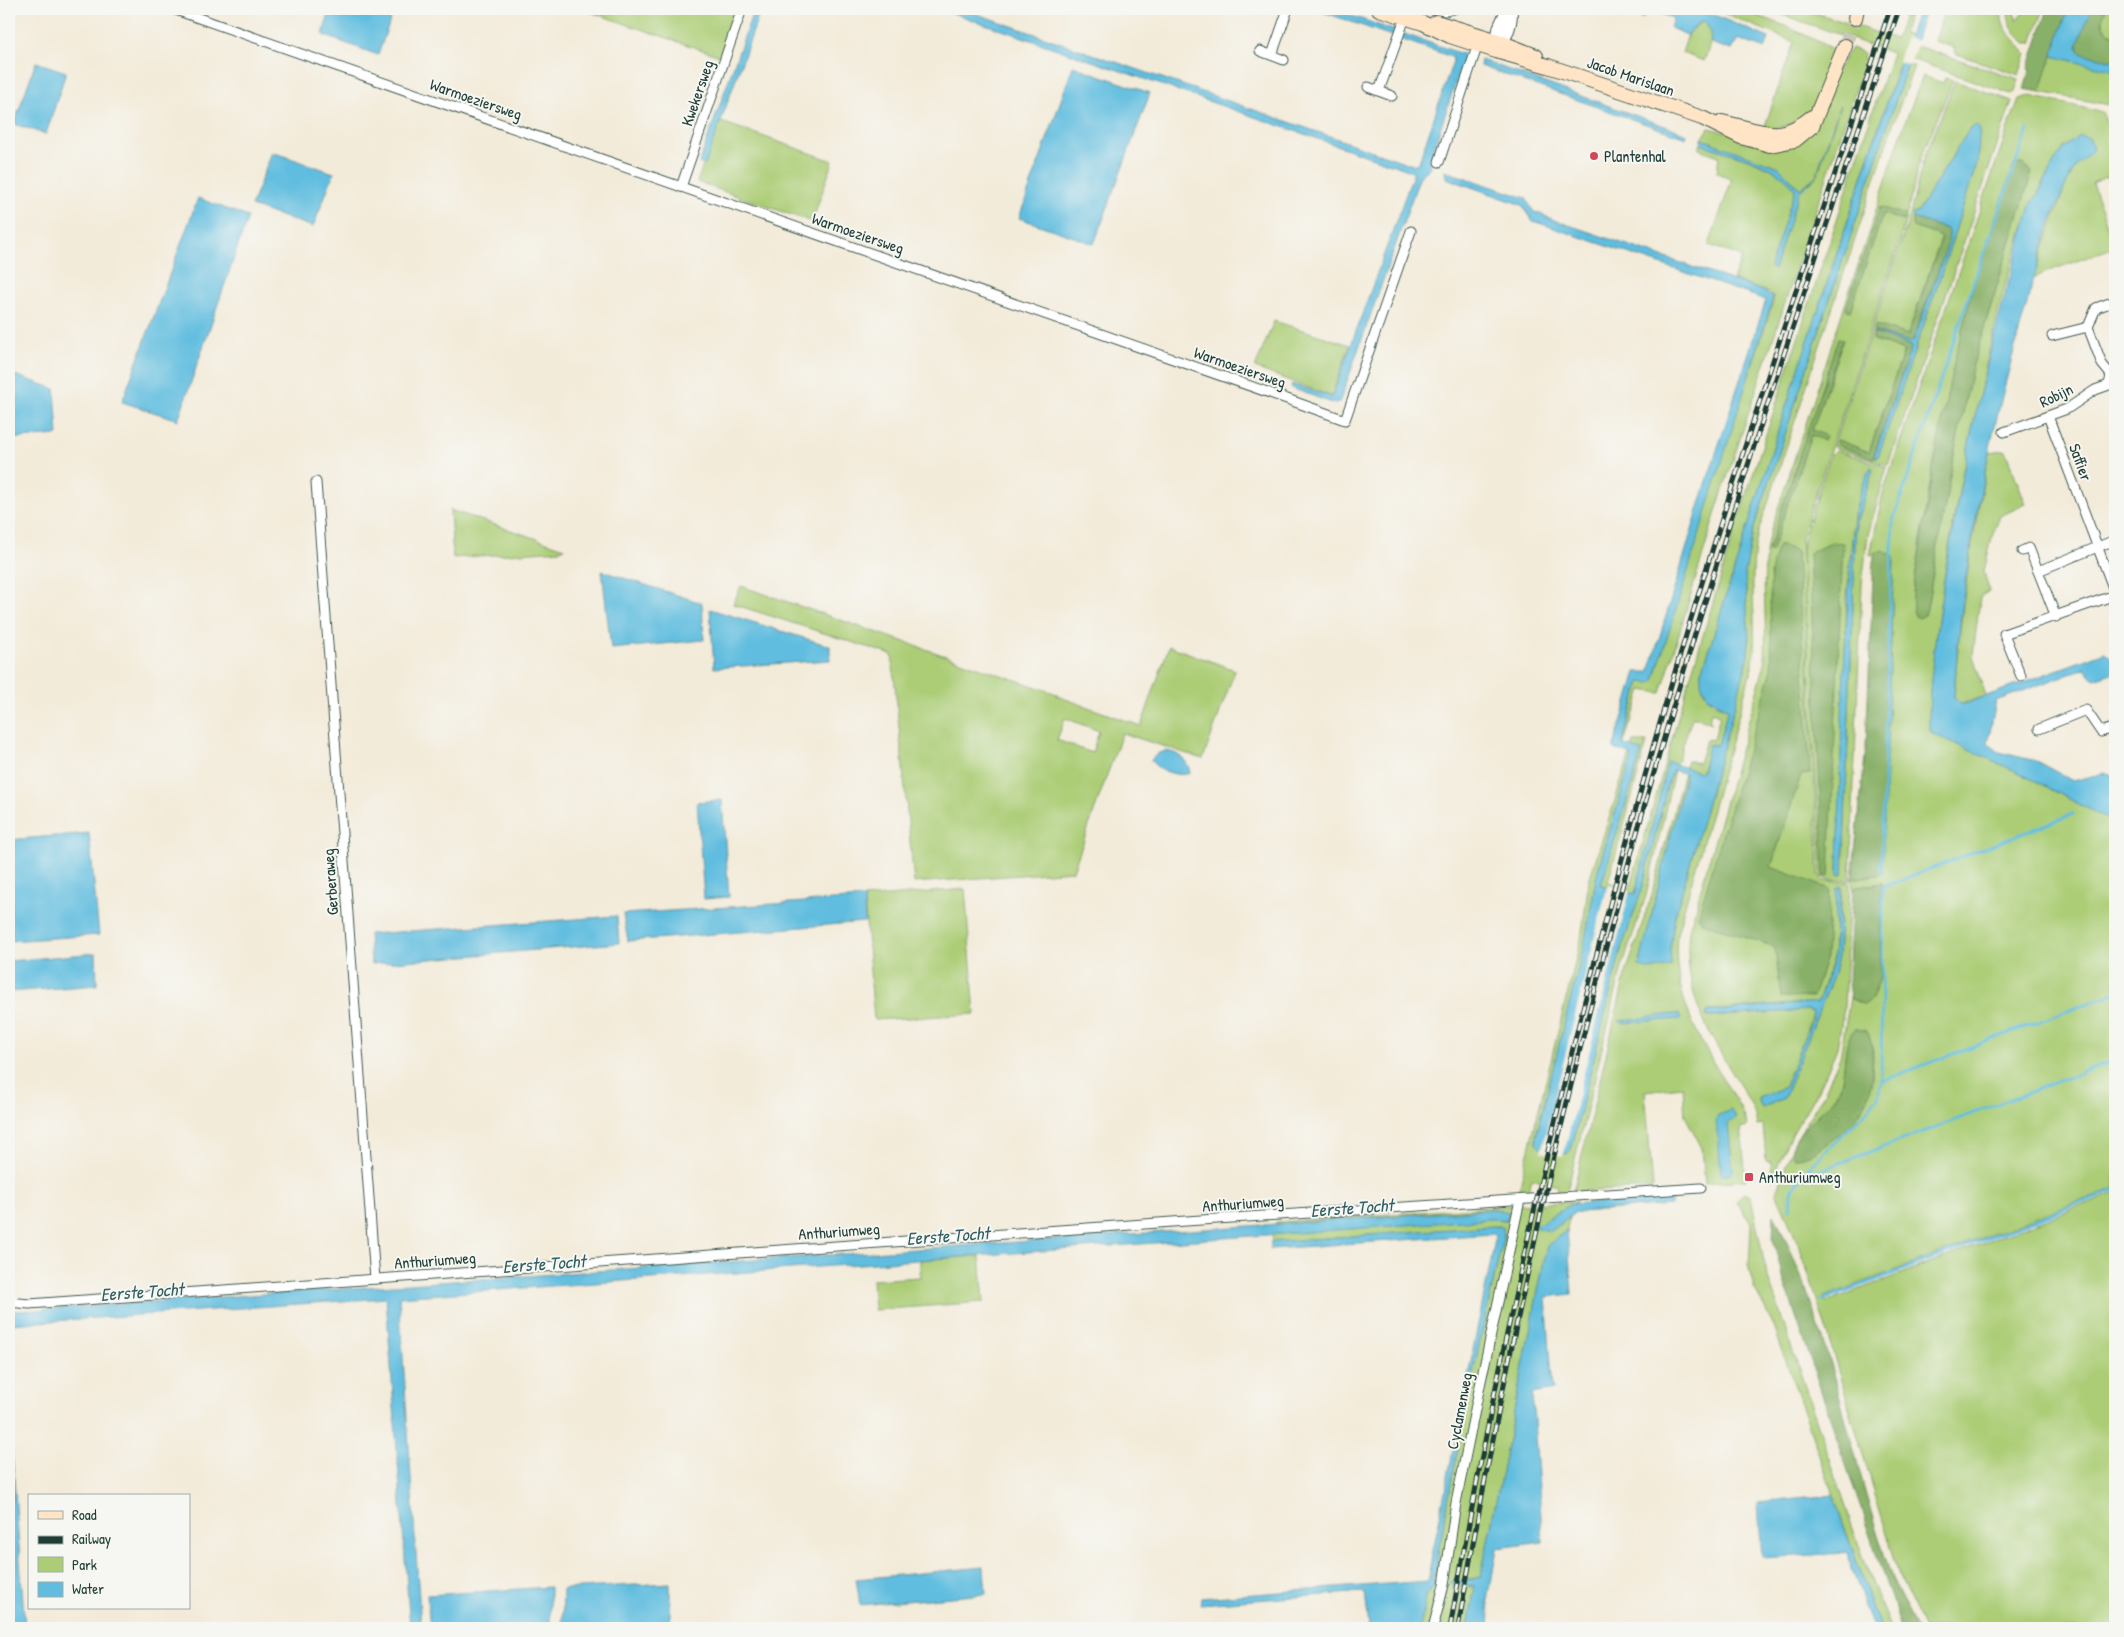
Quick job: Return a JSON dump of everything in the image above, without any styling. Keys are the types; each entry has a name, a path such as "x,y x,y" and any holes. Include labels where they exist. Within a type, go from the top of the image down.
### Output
{"main road":[{"name":"Jacob Marislaan","path":"1379,9 1403,24 1436,22 1548,66 1702,118 1734,135 1770,144 1783,138 1795,140 1806,133 1821,106 1845,46"}],"street":[{"name":"Warmoeziersweg","path":"173,9 1345,420 1411,231"},
{"name":"Kwekersweg","path":"681,186 742,9"},
{"path":"1272,55 1288,9"},
{"path":"1433,9 1445,11 1453,9"},
{"path":"1498,45 1512,16 1509,9"},
{"path":"1379,91 1403,24"},
{"path":"1439,162 1479,40"},
{"path":"1260,52 1284,60"},
{"path":"1368,87 1392,96"},
{"path":"2052,336 2088,328 2096,308 2115,300"},
{"name":"Robijn","path":"2004,432 2048,416 2109,386 2113,374 2102,364 2088,328"},
{"name":"Saffier","path":"2021,676 2004,634 2056,617 2115,594 2048,416"},
{"name":"Gerberaweg","path":"316,482 375,1279"},
{"path":"2038,571 2115,540"},
{"path":"2022,551 2029,548 2056,617"},
{"path":"2039,729 2086,710 2101,732 2115,727 2115,732"},
{"name":"Anthuriumweg","path":"9,1302 29,1304 1186,1221 1701,1188"},
{"name":"Cyclamenweg","path":"1433,1628 1445,1576 1456,1503 1474,1414 1520,1200"}],"green space":[{"path":"582,9 734,9 720,56"},
{"path":"1713,9 1729,10 1762,17 1838,52 1821,94 1814,106 1805,115 1794,123 1764,129 1794,42"},
{"path":"1766,9 1804,9 1896,39 1904,16 1908,17 1911,9 1903,32 1909,35 1907,43 2019,79 2015,92 2011,94 1902,56 1781,422 1701,675 1703,690 1713,703 1728,709 1718,745 1710,744 1701,772 1685,768 1687,760 1699,763 1706,740 1714,739 1720,715 1711,712 1709,721 1712,723 1699,718 1692,718 1676,765 1668,763 1635,894 1601,885 1642,752 1632,748 1634,742 1647,742 1608,882 1630,889 1679,714 1741,510 1892,53"},
{"path":"1945,9 2002,9 2003,23 2026,54 2019,75 1954,53 1955,48 1935,41"},
{"path":"2008,9 2015,9 2016,21 2026,9 2044,9 2032,43 2026,43 2015,32 2010,24"},
{"path":"2048,9 2068,9 2040,92 2024,89 2030,70 2028,69"},
{"path":"2091,9 2106,9 2103,21 2105,28 2115,36 2115,61 2082,54 2079,51 2078,41"},
{"path":"2106,9 2115,9 2115,36 2104,25 2103,17"},
{"path":"1704,21 1709,31 1710,45 1704,61 1682,53 1689,31"},
{"path":"1851,48 1864,53 1863,58 1866,59 1718,505 1661,693 1642,690 1623,746 1640,682 1653,682 1654,680 1703,516 1773,302 1773,297 1769,293 1733,280 1742,257 1709,245 1732,179 1717,173 1719,156 1699,149 1699,147 1701,144 1740,156 1769,168 1781,175 1796,192 1799,192 1801,189 1779,167 1702,139 1709,128 1789,145"},
{"path":"2052,56 2115,71 2115,106 2040,92"},
{"path":"1908,64 1914,66 1893,124 1758,533 1753,566 1753,664 1677,934 1676,954 1678,973 1687,1009 1702,1043 1746,1120 1747,1127 1741,1127 1746,1180 1705,1183 1702,1148 1685,1116 1683,1087 1645,1091 1653,1188 1573,1192 1625,976 1652,894 1684,772 1685,778 1639,966 1648,970 1671,966 1670,950 1675,916 1747,663 1749,642 1745,573 1753,531"},
{"path":"1923,76 1943,83 1945,78 1953,80 1920,160 1902,234 1801,538 1819,875 1824,881 1850,883 1844,1009 1837,1048 1822,1083 1787,1143 1772,1179 1771,1162 1766,1161 1763,1125 1757,1126 1751,1105 1713,1040 1698,1006 1689,971 1689,931 1764,667 1764,585 1769,536 1905,122","holes":["1838,338 1843,340 1812,431 1826,436 1823,440 1811,435 1774,541 1768,551","1770,572 1809,774 1801,774 1771,867 1781,997 1776,947 1702,922 1771,673 1773,636","1842,887 1838,956 1834,974 1784,1098 1763,1108 1758,1098 1785,1087 1813,1013 1808,1010 1707,1017 1707,1011 1818,1002 1833,957 1837,888"]},
{"path":"1955,81 2012,101 1888,465 1833,447 1909,219 1923,161","holes":["1971,127 1977,163 1941,275 1877,457 1873,458 1838,441 1869,452 1904,351 1872,339 1876,326 1907,336 1942,236 1913,227 1913,213 1918,211"]},
{"path":"2030,96 2102,112 2115,143 2115,173 2092,183 2115,247 2044,273 2033,279 2065,186 2077,164 2093,149 2066,145 2048,173 2033,204 2020,238 1990,348 1953,522 1944,575 1933,665 1929,726 1931,733 2018,772 2115,823 2115,1188 1824,1297 1826,1302 2115,1193 2115,1628 1924,1628 1900,1578 1822,1316 1801,1251 1776,1192 1791,1151 1795,1158 1872,1085 1873,1051 1867,1031 1846,1054 1842,1080 1833,1101 1797,1138 1824,1093 1840,1057 1850,998 1861,1004 1880,924 1882,883 1853,888 1852,879 1882,874 1894,557 1883,550 1870,555 1882,497 2019,99","holes":["2022,164 2032,171 1973,364 1952,464 1927,608 1915,580 1931,477 1975,279 2014,165"]},
{"path":"719,121 833,161 812,222 697,182"},
{"path":"2022,164 2032,171 1973,364 1952,464 1927,608 1925,615 1919,618 1915,616 1913,610 1914,584 1950,380 1966,313 1984,251 2014,165"},
{"path":"1880,207 1905,215 1903,221 1883,214 1850,311 1846,309"},
{"path":"1913,218 1947,229 1949,234 1948,244 1912,343 1874,331 1876,325 1908,335 1942,237 1913,227"},
{"path":"1274,321 1350,345 1331,396 1255,368"},
{"path":"1873,333 1909,345 1911,348 1873,458 1837,445 1838,440 1869,452 1904,351 1872,339"},
{"path":"1838,338 1843,339 1812,430 1826,436 1823,440 1811,435 1772,551 1768,551"},
{"path":"1836,450 1887,467 1868,535 1862,584 1850,881 1830,880 1822,877 1821,872 1802,549 1804,536 1831,454","holes":["1871,467 1873,469 1856,521 1843,874 1840,875 1838,874 1847,596 1854,515"]},
{"path":"2005,450 2026,504 2000,516 1993,534 1984,571 1989,591 1980,597 1973,656 1986,696 1961,704 1954,698 1956,667 1967,575 1977,513 1989,452"},
{"path":"450,510 565,548 560,550 453,558"},
{"path":"1832,542 1843,543 1829,876 1824,876 1809,553"},
{"path":"1779,545 1797,551 1810,774 1801,775 1771,867 1830,889 1826,957 1813,997 1781,997 1775,947 1702,922 1698,916 1771,673 1771,572"},
{"path":"1883,550 1894,557 1882,874 1852,879 1866,747 1874,553"},
{"path":"741,586 1057,694 1057,696 1141,726 1169,646 1235,670 1203,759 1122,733 1073,871 914,883 892,655 733,604","holes":["1065,718 1099,731 1092,753 1057,740"]},
{"path":"1630,754 1632,757 1597,873 1584,945 1536,1136 1536,1144 1560,1154 1567,1154 1572,1147 1621,950 1643,886 1670,775 1674,770 1646,896 1622,967 1568,1187 1565,1191 1556,1194 1558,1185 1531,1178 1527,1195 1525,1196 1520,1191 1521,1181 1581,939 1589,880"},
{"path":"1882,883 1880,978 1872,999 1864,1005 1850,998 1848,982 1853,888"},
{"path":"965,889 975,1014 874,1020 864,898"},
{"path":"1856,1029 1867,1031 1872,1050 1871,1082 1865,1103 1853,1121 1836,1137 1811,1154 1794,1158 1791,1151 1799,1134 1828,1106 1839,1090 1848,1040"},
{"path":"1744,1193 1751,1196 1766,1272 1868,1572 1890,1628 1880,1628 1773,1324 1754,1288 1749,1269 1751,1223 1735,1201"},
{"path":"1577,1201 1544,1220 1553,1229 1569,1217 1567,1230 1547,1246 1481,1576 1451,1581 1451,1585 1475,1587 1468,1628 1420,1628 1426,1596 1435,1584 1433,1580 1468,1395 1504,1234 1501,1226 1271,1242 1273,1234 1498,1218 1506,1220 1501,1210 1494,1209 1275,1224 1276,1222"},
{"path":"1774,1215 1794,1259 1826,1349 1864,1489 1895,1586 1916,1628 1901,1628 1783,1278 1773,1239"},
{"path":"980,1256 984,1302 874,1310 872,1280 920,1277 920,1260"}],"water":[{"path":"330,9 394,9 378,55 323,35"},
{"path":"754,9 761,9 705,165 699,163"},
{"path":"941,9 963,9 1413,165 1419,162 1453,61 1452,57 1314,9 1332,9 1465,55 1429,162 1430,168 1420,176 1340,401 1335,404 1291,388 1292,384 1332,397 1414,172"},
{"path":"1616,9 1700,9 1769,38 1765,49 1738,39 1731,50 1711,43 1710,30 1704,21 1694,26 1687,35 1670,28 1673,18 1649,10 1643,18"},
{"path":"1918,9 1926,9 1753,531 1745,573 1749,642 1747,663 1675,916 1670,950 1671,966 1648,970 1639,966 1685,776 1684,773 1673,770 1668,783 1643,886 1621,950 1571,1150 1564,1154 1548,1152 1536,1144 1536,1136 1584,945 1597,873 1632,757 1630,754 1614,749 1614,746 1636,672 1649,672 1706,484 1766,300 1533,221 1522,205 1446,178 1445,171 1526,198 1533,211 1554,220 1763,291 1773,298 1654,680 1651,683 1640,682 1622,744 1642,751 1601,885 1635,894 1668,762 1700,772 1703,769 1708,745 1718,745 1728,709 1708,698 1701,683 1701,675 1781,422"},
{"path":"2068,9 2091,9 2077,47 2082,54 2115,61 2115,71 2052,56"},
{"path":"1481,60 1687,134 1686,138 1480,66"},
{"path":"36,62 66,72 46,134 14,124"},
{"path":"1073,66 1150,93 1094,244 1019,218"},
{"path":"1840,105 1817,176 1799,192 1774,270 1770,267 1795,190 1788,181 1766,166 1701,144 1702,139 1779,167 1800,189 1816,176"},
{"path":"1976,125 1980,129 1977,163 1941,275 1878,457 1874,456 1911,348 1909,345 1873,332 1909,342 1914,340 1948,244 1949,234 1947,229 1913,218 1913,213 1918,211 1969,130"},
{"path":"2080,136 2089,138 2093,149 2073,171 2050,223 2012,358 1989,454 1970,551 1963,600 1954,698 1961,704 1965,704 2105,652 2115,661 2115,672 2094,679 2085,668 1996,701 1988,743 1999,752 2036,761 2073,781 2104,773 2115,777 2115,823 2018,772 1931,733 1929,726 1933,662 1948,557 1973,423 2006,290 2032,203 2057,159 2070,143"},
{"path":"272,152 334,173 313,227 251,206"},
{"path":"198,198 248,217 178,420 122,402"},
{"path":"9,373 55,389 58,435 9,439"},
{"path":"1871,467 1873,469 1856,524 1843,874 1840,875 1838,874 1842,724 1854,519 1860,492"},
{"path":"602,571 702,603 704,640 611,649"},
{"path":"710,609 830,646 830,660 714,668"},
{"path":"1165,751 1182,757 1190,773 1174,774 1154,764 1151,760 1157,754"},
{"path":"722,800 729,897 704,899 697,802"},
{"path":"89,833 99,935 9,941 9,840"},
{"path":"1841,886 1838,956 1834,974 1784,1098 1762,1108 1758,1098 1785,1087 1812,1019 1813,1012 1808,1010 1707,1017 1706,1012 1818,1002 1833,961 1837,888"},
{"path":"864,898 865,922 628,941 623,914"},
{"path":"617,916 619,943 371,964 369,934"},
{"path":"96,953 97,985 9,992 9,961"},
{"path":"1679,1014 1681,1019 1623,1023 1619,1021"},
{"path":"1731,1110 1736,1118 1728,1123 1733,1171 1729,1174 1721,1174 1716,1120 1718,1115"},
{"path":"1668,1198 1672,1200 1671,1205 1580,1212 1573,1214 1550,1231 1534,1227 1571,1204"},
{"path":"1494,1209 1509,1212 1506,1220 1490,1219 399,1297 421,1628 410,1628 386,1298 9,1324 9,1310 19,1311"},
{"path":"1493,1226 1503,1227 1504,1234 1468,1395 1433,1580 1435,1584 1426,1596 1420,1628 1369,1628 1365,1592 1200,1604 1201,1598 1427,1581 1496,1235 1270,1249 1271,1242"},
{"path":"1567,1230 1572,1294 1546,1297 1553,1390 1532,1394 1543,1542 1497,1548 1488,1601 1490,1628 1468,1628 1475,1586 1449,1584 1451,1581 1474,1579 1481,1576 1547,1246"},
{"path":"9,1411 25,1628 11,1628 9,1596"},
{"path":"1833,1495 1880,1628 1873,1628 1847,1555 1844,1553 1762,1558 1758,1503"},
{"path":"984,1567 986,1594 860,1605 856,1579"},
{"path":"670,1583 670,1624 562,1628 563,1589"},
{"path":"550,1587 550,1628 430,1628 427,1595"}],"pier":[{"path":"1906,37 1918,41 1910,65 1898,61"},
{"path":"1608,884 1630,890 1563,1157 1541,1152"}],"waterway":[{"path":"1881,873 1893,521 1975,278 2028,130"},
{"path":"1790,1209 1791,1191 1809,1167 1862,1116 1878,1097 1881,1081 1883,887 2073,814"},
{"path":"1881,1081 2115,993"},
{"path":"1809,1167 1813,1171 1819,1171 2115,1060"},
{"path":"1822,1300 2115,1190"}],"tunnel":[{"path":"1845,46 1855,18"}],"railway":[{"path":"1450,1628 1492,1404 1541,1181 1567,1070 1624,850 1710,556 1890,9"},
{"path":"1458,1628 1480,1507 1529,1265 1586,1024 1617,904 1650,785 1736,502 1816,255 1899,9"}],"place":[{"name":"Plantenhal","path":"1594,156"},
{"name":"Anthuriumweg","path":"1749,1177"}],"water label":[{"name":"Eerste Tocht","path":"1352,1208"},
{"name":"Eerste Tocht","path":"948,1236"},
{"name":"Eerste Tocht","path":"544,1264"},
{"name":"Eerste Tocht","path":"142,1292"}]}
